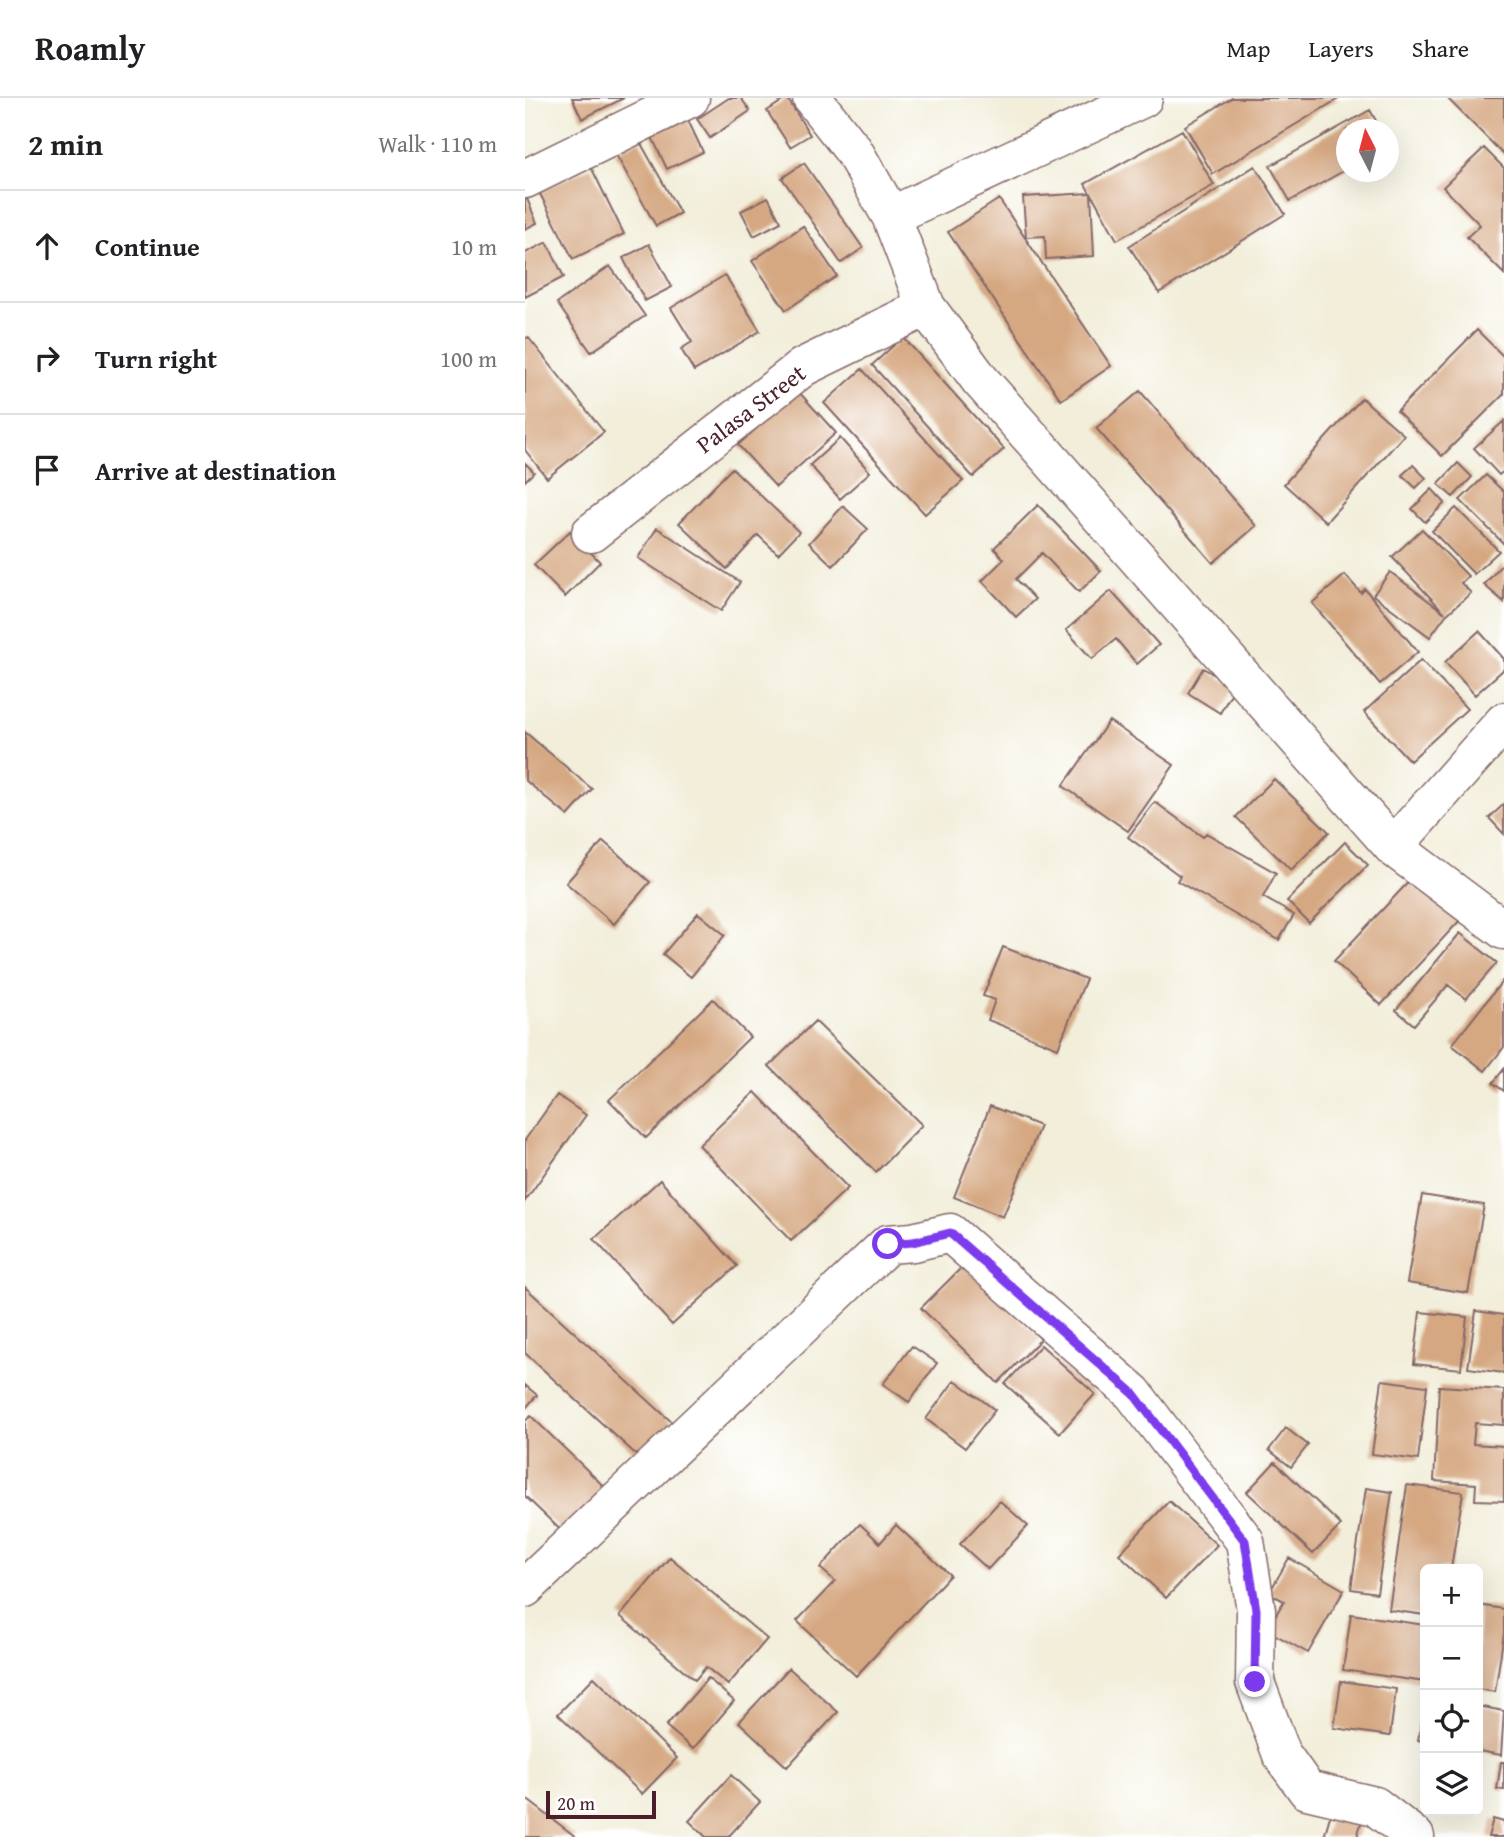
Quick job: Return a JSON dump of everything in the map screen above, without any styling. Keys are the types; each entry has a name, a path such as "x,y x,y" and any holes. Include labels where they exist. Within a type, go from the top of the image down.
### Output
{"street":[{"path":"525,179 690,98"},
{"path":"811,98 853,150 891,216 926,307 980,380 1393,847 1504,930"},
{"path":"891,216 1143,98"},
{"name":"Palasa Street","path":"590,533 803,367 926,307"},
{"path":"1393,847 1504,722"},
{"path":"525,1588 888,1244 913,1242 950,1233 1133,1393 1245,1541 1256,1610 1255,1682 1282,1755 1307,1790 1375,1806 1415,1837"}],"building":[{"path":"572,98 624,98 582,119"},
{"path":"729,98 741,98 750,111 710,138 697,119"},
{"path":"787,98 810,135 790,147 767,111"},
{"path":"1232,98 1340,98 1213,174 1185,126"},
{"path":"1447,98 1504,98 1504,155"},
{"path":"1370,110 1375,119 1354,119"},
{"path":"686,116 703,152 667,169 650,133"},
{"path":"1336,129 1336,175 1290,201 1270,166"},
{"path":"1182,130 1214,185 1117,240 1091,193 1094,256 1046,259 1045,236 1026,237 1023,197 1090,193 1085,184"},
{"path":"639,140 680,213 656,226 615,153"},
{"path":"1484,148 1504,168 1504,274 1467,237 1480,225 1443,187"},
{"path":"804,163 863,248 841,263 782,178"},
{"path":"1255,166 1285,214 1159,293 1129,246"},
{"path":"591,167 624,234 573,259 539,192"},
{"path":"525,194 537,223 525,229"},
{"path":"768,197 781,222 754,236 741,211"},
{"path":"999,199 1111,366 1061,400 948,232"},
{"path":"803,226 837,276 786,310 752,261"},
{"path":"547,242 564,277 525,297 525,253"},
{"path":"649,244 672,287 645,301 623,258"},
{"path":"610,266 645,316 591,352 557,303"},
{"path":"725,275 760,331 694,371 681,349 692,342 671,308"},
{"path":"1477,330 1504,357 1504,394 1442,456 1397,411"},
{"path":"528,337 604,432 547,478 525,450 525,339"},
{"path":"903,337 1004,449 973,477 872,365"},
{"path":"862,369 963,481 925,514 824,403"},
{"path":"798,391 836,433 776,487 738,445"},
{"path":"1140,391 1256,526 1213,563 1096,428"},
{"path":"1362,398 1404,435 1326,522 1284,484"},
{"path":"1504,421 1504,471 1499,475 1474,448"},
{"path":"840,438 870,472 840,499 810,465"},
{"path":"525,463 534,472 525,481"},
{"path":"1458,463 1472,477 1453,497 1438,484"},
{"path":"1413,465 1426,478 1416,488 1402,475"},
{"path":"732,468 799,532 778,554 758,535 727,569 679,523"},
{"path":"1486,475 1504,492 1504,544 1460,500"},
{"path":"1432,489 1445,503 1425,522 1412,509"},
{"path":"1038,505 1101,571 1079,592 1042,553 1016,579 1035,599 1016,617 982,581 1004,559 994,548"},
{"path":"843,506 868,529 833,566 809,543"},
{"path":"1456,508 1499,551 1474,574 1432,531"},
{"path":"657,528 740,582 721,611 638,558"},
{"path":"1422,529 1468,576 1461,583 1471,593 1446,615 1430,637 1373,595 1390,572 1445,613 1392,557"},
{"path":"570,531 600,562 565,597 534,565"},
{"path":"1504,562 1504,602 1484,585"},
{"path":"1345,575 1361,593 1365,589 1418,652 1380,684 1312,603"},
{"path":"1111,591 1159,645 1137,664 1116,639 1092,659 1066,630"},
{"path":"1479,631 1504,659 1504,669 1475,695 1445,662"},
{"path":"1421,660 1467,709 1410,761 1364,712"},
{"path":"1203,668 1235,687 1220,713 1188,693"},
{"path":"1109,721 1174,765 1128,831 1063,786"},
{"path":"525,732 592,789 568,816 525,780"},
{"path":"1274,779 1329,832 1291,870 1236,817"},
{"path":"1155,802 1203,837 1206,833 1276,873 1263,897 1294,915 1279,940 1177,881 1180,876 1128,837"},
{"path":"1504,804 1504,834 1489,818"},
{"path":"603,841 650,882 614,924 566,883"},
{"path":"1345,842 1368,865 1309,923 1287,901"},
{"path":"1415,875 1462,918 1381,1005 1334,961"},
{"path":"698,913 725,935 691,977 663,954"},
{"path":"1460,933 1497,963 1466,999 1448,985 1414,1025 1396,1010"},
{"path":"1003,947 1086,979 1058,1048 988,1020 995,1000 983,996"},
{"path":"1504,979 1504,1047 1485,1071 1452,1045"},
{"path":"713,999 750,1037 646,1138 609,1100"},
{"path":"815,1021 922,1125 876,1172 769,1066"},
{"path":"1504,1069 1504,1091 1493,1083"},
{"path":"755,1092 848,1188 791,1241 699,1145"},
{"path":"557,1095 586,1115 525,1201 525,1140"},
{"path":"990,1106 1040,1126 1003,1217 954,1197"},
{"path":"660,1180 737,1266 672,1325 594,1239"},
{"path":"1422,1195 1484,1205 1468,1293 1407,1283"},
{"path":"964,1265 1041,1339 998,1383 921,1308"},
{"path":"525,1287 675,1425 642,1460 525,1353"},
{"path":"1476,1311 1504,1315 1504,1373 1468,1368"},
{"path":"1420,1312 1467,1317 1461,1369 1414,1364"},
{"path":"1041,1345 1095,1394 1060,1433 1005,1384"},
{"path":"912,1346 937,1363 909,1402 883,1384"},
{"path":"955,1380 995,1410 965,1448 926,1419"},
{"path":"1382,1380 1427,1386 1418,1460 1372,1454"},
{"path":"525,1385 537,1395 525,1409"},
{"path":"1439,1386 1504,1390 1504,1425 1475,1423 1473,1444 1504,1446 1504,1501 1475,1500 1476,1484 1434,1481"},
{"path":"531,1416 615,1497 572,1541 525,1496 525,1421"},
{"path":"1286,1428 1308,1445 1291,1467 1269,1450"},
{"path":"1275,1462 1341,1525 1313,1554 1247,1492"},
{"path":"1407,1485 1463,1492 1452,1564 1420,1564 1420,1614 1389,1610"},
{"path":"1366,1488 1392,1492 1377,1593 1351,1589"},
{"path":"1000,1501 1028,1526 988,1569 960,1544"},
{"path":"1169,1501 1217,1545 1166,1598 1119,1554"},
{"path":"860,1524 880,1543 896,1525 950,1575 856,1676 797,1621 835,1581 820,1568"},
{"path":"670,1557 767,1639 728,1685 706,1667 695,1680 620,1616"},
{"path":"1289,1558 1344,1590 1308,1653 1267,1630 1284,1601 1269,1593"},
{"path":"1483,1606 1504,1609 1504,1633 1495,1692 1483,1690"},
{"path":"1351,1614 1420,1624 1420,1681 1343,1670"},
{"path":"789,1668 838,1712 787,1767 739,1722"},
{"path":"594,1677 677,1758 642,1794 558,1714"},
{"path":"708,1678 734,1701 693,1749 666,1726"},
{"path":"1341,1681 1396,1689 1390,1736 1334,1728"},
{"path":"1483,1707 1504,1711 1501,1755 1483,1752"},
{"path":"1501,1762 1504,1762 1504,1790 1497,1789"},
{"path":"731,1775 760,1802 728,1837 706,1837 689,1821"},
{"path":"525,1798 576,1837 525,1837"},
{"path":"1332,1809 1363,1817 1357,1837 1324,1837"},
{"path":"1493,1819 1504,1822 1504,1837 1488,1837"}],"route":[{"path":"888,1244 913,1242 950,1233 1133,1393 1245,1541 1256,1610 1255,1682"}]}
